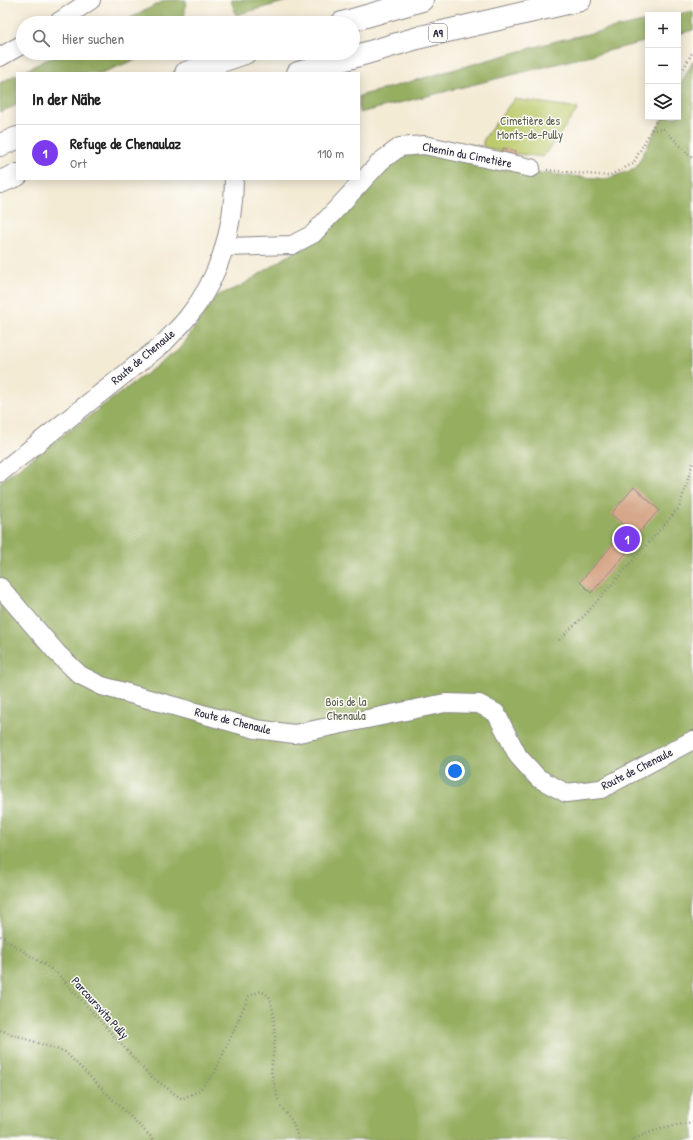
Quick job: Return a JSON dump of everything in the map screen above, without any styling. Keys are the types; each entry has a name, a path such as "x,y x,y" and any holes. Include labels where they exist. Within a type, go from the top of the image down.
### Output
{"highway":[{"path":"360,18 422,0"},
{"name":"A9","path":"360,55 421,37 580,0"},
{"path":"189,72 224,60"},
{"name":"A9","path":"301,72 342,60"},
{"path":"0,145 16,138"},
{"path":"0,182 16,175"}],"street":[{"path":"67,16 91,0"},
{"path":"0,57 16,48"},
{"name":"Chemin du Cimetière","path":"226,247 292,245 313,234 381,161 400,147 424,145 531,168"},
{"name":"Route de Chenaule","path":"0,473 164,343 188,318 214,275 226,247 232,217 234,180"},
{"name":"Route de Chenaule","path":"0,587 57,653 80,675 102,686 256,729 294,734 445,703 478,704 496,713 518,756 538,778 566,793 601,789 693,740"}],"path":[{"path":"681,73 693,51"},
{"path":"531,168 608,176 632,164 656,120"},
{"path":"651,130 664,129 690,156 693,157"},
{"path":"559,640 584,616 679,508 693,462"},
{"name":"Parcoursvita Pully","path":"0,936 57,973 149,1075 182,1099 198,1091 214,1074 249,996 261,991 269,996 273,1010 275,1039 271,1072 280,1104 292,1121 299,1140"},
{"path":"0,1030 65,1052 154,1140"},
{"path":"631,1140 661,1128 693,1122"}],"green space":[{"path":"166,0 186,0 185,16 134,16"},
{"path":"231,0 291,0 236,15"},
{"path":"693,11 693,30 681,33 681,14"},
{"path":"645,22 645,42 360,113 360,96 560,40"},
{"path":"46,60 135,60 104,72 22,72"},
{"name":"Bois de la Chenaula","path":"693,61 693,1140 0,1140 0,482 181,348 216,296 241,286 316,238 406,150 528,172 606,179 635,169 661,120 681,120 681,83"},
{"path":"16,75 16,105 0,112 0,83"},
{"name":"Cimetière des Monts-de-Pully","path":"514,99 578,109 543,157 503,152 483,146 485,137"}],"building":[{"path":"503,148 516,151 515,157 501,155"},
{"path":"634,487 659,510 634,538 637,541 591,593 580,582 627,528 611,514"}],"place":[{"name":"Refuge de Chenaulaz","path":"627,539"}]}
